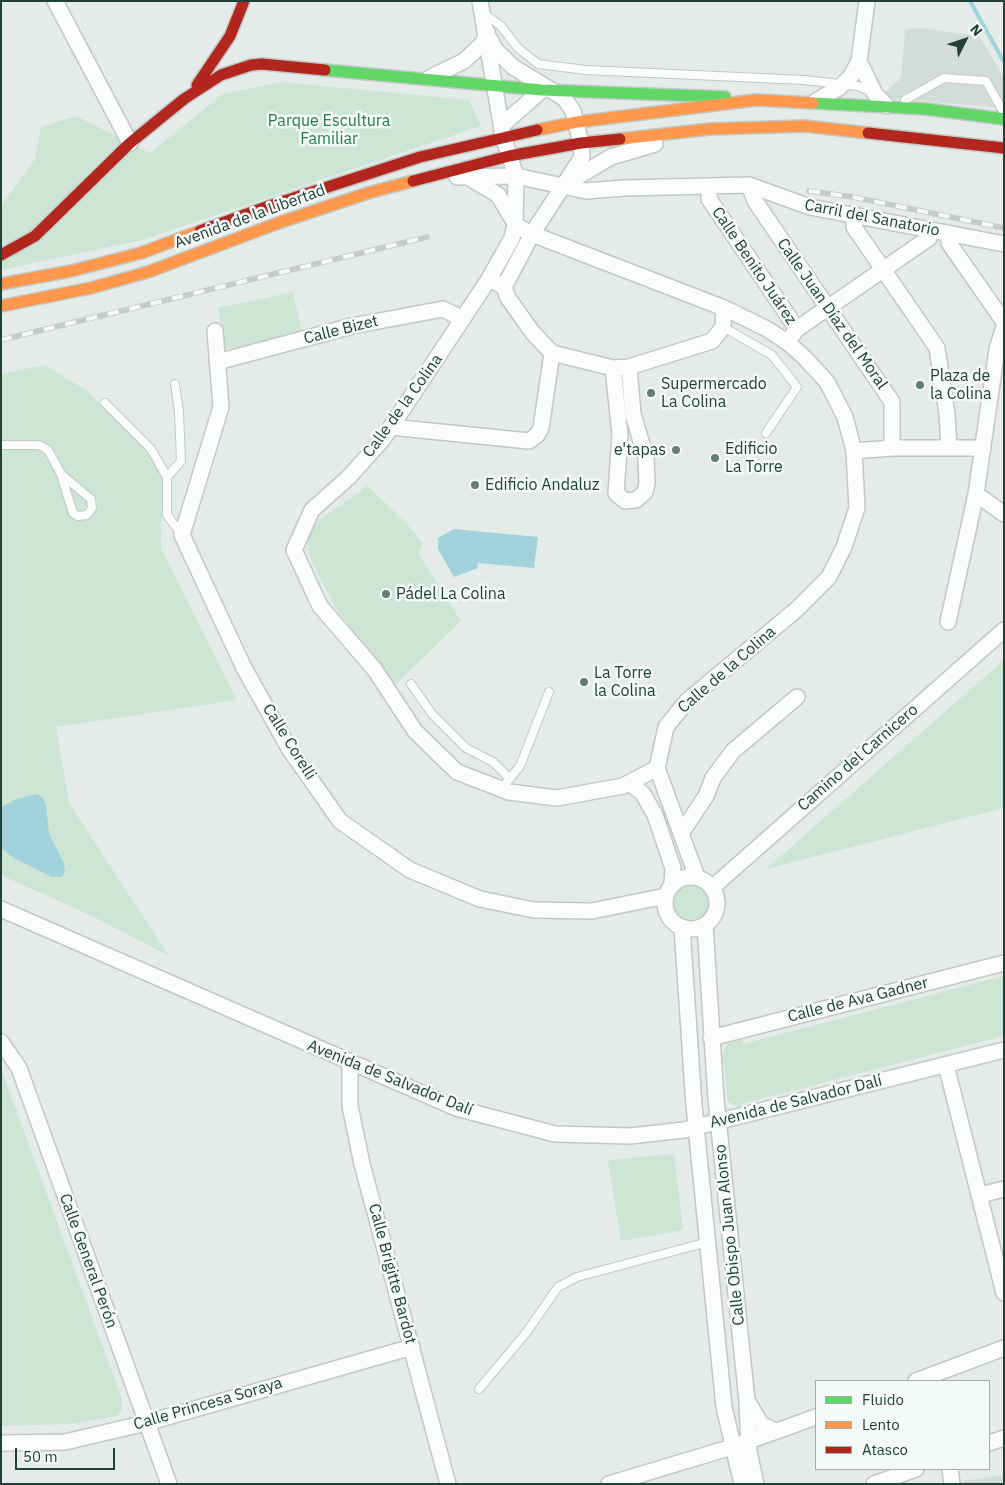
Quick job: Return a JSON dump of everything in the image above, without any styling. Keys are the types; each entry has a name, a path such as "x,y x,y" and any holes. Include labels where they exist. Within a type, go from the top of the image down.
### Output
{"main road":[{"path":"184,99 213,64 230,36 244,1"},
{"path":"230,36 240,52 262,64"},
{"path":"1,255 35,236 130,143 184,99 221,75 238,68 262,64 547,90 816,101 1004,119"},
{"name":"Avenida de la Libertad","path":"1,284 71,271 141,253 360,175 502,131 756,100"},
{"name":"Avenida de la Libertad","path":"1,306 91,288 148,272 289,219 368,193 509,156 582,142 710,129 805,126 1004,148"}],"street":[{"path":"55,1 130,143"},
{"path":"816,101 843,84 851,76 859,61 867,1"},
{"path":"481,7 487,32 502,131 516,176"},
{"path":"426,79 464,61 483,43 487,32"},
{"path":"487,32 495,49 513,67 547,90 564,98 577,122 582,142 582,157 532,234 504,287"},
{"path":"859,61 874,94 891,107"},
{"path":"502,131 547,90"},
{"path":"564,185 611,157 710,129"},
{"name":"Carril del Sanatorio","path":"430,176 470,178 516,176 586,191 624,188 749,185 810,207 1004,244"},
{"name":"Calle de la Colina","path":"515,225 532,234 724,308 767,329 787,342 827,382 845,417 854,451 856,508 844,547 829,577 796,610 687,701 666,727 656,768 630,783 557,798 509,792 506,784 457,772 415,731 375,670 320,606 294,550 312,510 349,477 391,427 489,279 512,238 515,225 516,176"},
{"path":"470,178 498,195 515,225"},
{"name":"Calle Juan Díaz del Moral","path":"749,185 755,201 892,402 892,448"},
{"name":"Calle Benito Juárez","path":"709,186 709,199 797,329 787,342"},
{"path":"854,214 854,227 937,348 947,414 949,448"},
{"path":"797,329 929,238 929,229"},
{"path":"948,233 949,243 1004,322"},
{"path":"489,279 504,287 508,298 533,333 552,353 613,368 629,366 712,341 723,326 724,308"},
{"name":"Calle Bizet","path":"218,362 352,326 443,309 463,319"},
{"path":"948,622 976,494 997,349 1004,327"},
{"path":"182,535 221,407 215,331"},
{"path":"391,427 529,441 537,435 541,428 552,353"},
{"path":"613,368 620,434 616,492 625,501 636,500 645,492 647,483 646,458 633,414 629,366"},
{"path":"854,451 892,448 982,448"},
{"path":"976,494 1004,514"},
{"name":"Calle Corelli","path":"182,535 244,668 290,750 340,821 410,870 480,898 534,910 592,911 669,890"},
{"name":"Camino del Carnicero","path":"713,887 1004,630"},
{"path":"682,832 706,796 713,778 733,751 797,697"},
{"path":"656,768 682,832 697,877"},
{"path":"630,783 643,794 655,815 673,868 669,890 667,912 676,924 690,929 705,925 716,912 718,904 713,887 697,877 680,879 669,890"},
{"name":"Avenida de Salvador Dalí","path":"1,909 456,1108 555,1134 630,1136 696,1127 1004,1050"},
{"name":"Calle Obispo Juan Alonso","path":"705,925 718,1122 747,1400 748,1441 756,1484"},
{"name":"Calle Obispo Juan Alonso","path":"682,927 696,1127 724,1407 742,1484"},
{"name":"Calle de Ava Gadner","path":"711,1038 1004,963"},
{"name":"Calle General Perón","path":"1,1042 19,1068 169,1484"},
{"name":"Calle Brigitte Bardot","path":"350,1063 350,1106 360,1154 448,1484"},
{"path":"946,1065 1004,1293"},
{"path":"980,1195 1004,1189"},
{"name":"Calle Princesa Soraya","path":"1,1443 66,1442 146,1422 412,1347"},
{"path":"919,1380 1004,1348"},
{"path":"747,1400 762,1424 775,1431"},
{"path":"609,1484 748,1441 815,1417"},
{"path":"990,1444 1004,1438"},
{"path":"874,1484 913,1470"},
{"path":"950,1470 952,1484"}],"lane":[{"path":"481,7 501,26 518,48 538,64 586,70 804,80 858,86 874,94"},
{"path":"891,107 944,78 986,81 1004,113"},
{"path":"723,326 772,355 797,387 766,433"},
{"path":"167,477 181,460 179,412 175,384"},
{"path":"105,403 151,449 167,477 168,515 182,535"},
{"path":"1,445 39,445 48,450 61,474 73,513 78,516 87,515 92,508 90,499 61,474"},
{"path":"411,684 432,714 466,748 493,762 506,784 520,766 550,692"},
{"path":"479,1389 526,1333 558,1287 578,1277 708,1242"}],"shaded area":[{"path":"919,28 979,36 1004,77 1004,108 885,98 884,93 901,78 905,30"},
{"path":"1004,1475 1004,1484 962,1484 963,1481"}],"green space":[{"name":"Parque Escultura Familiar","path":"281,82 469,100 481,126 142,240 1,270 1,206 35,159 41,127 76,116 150,153 223,94"},
{"path":"293,292 302,333 226,349 218,308"},
{"path":"45,365 87,391 143,444 162,473 161,548 237,700 56,727 69,803 169,956 92,916 1,875 1,374"},
{"name":"Pádel La Colina","path":"366,484 408,525 423,544 418,553 461,621 394,686 335,607 307,548 310,533 315,523 361,491"},
{"path":"1004,660 1004,808 766,869"},
{"path":"691,884 705,889 710,903 705,917 691,922 677,917 672,903 677,889"},
{"path":"1004,976 1004,1036 741,1104 741,1108 728,1102 723,1055 727,1044 742,1039 743,1044"},
{"path":"1,1069 122,1399 122,1410 116,1416 72,1424 1,1426"},
{"path":"674,1154 683,1230 621,1241 608,1160"}],"water":[{"path":"454,529 538,537 534,568 477,563 478,568 454,577 438,549 438,538"},
{"path":"37,794 43,798 46,806 49,834 64,863 65,872 62,877 52,877 14,858 1,848 1,807 17,799"}],"waterway":[{"path":"970,1 1004,62"}],"railway":[{"path":"809,191 853,197 1004,228"},
{"path":"1,340 427,237"}],"traffic: fast":[{"path":"325,70 542,90 725,97"},
{"path":"813,103 926,109 1004,119"}],"traffic: slow":[{"path":"537,130 577,122 756,100 813,103"},
{"path":"620,139 710,129 805,126 868,133"},
{"path":"1,306 91,288 148,272 281,222 368,193 413,181"},
{"path":"1,284 71,271 141,253 200,231"}],"traffic: jam":[{"path":"197,85 230,36 244,1"},
{"path":"1,255 35,236 130,143 184,99 221,75 251,65 262,64 325,70"},
{"path":"200,231 269,206 420,157 537,130"},
{"path":"868,133 1004,148"},
{"path":"413,181 509,156 581,143 620,139"}],"place":[{"name":"Plaza de la Colina","path":"920,385"},
{"name":"Supermercado La Colina","path":"651,393"},
{"name":"e'tapas","path":"676,450"},
{"name":"Edificio La Torre","path":"715,458"},
{"name":"Edificio Andaluz","path":"475,485"},
{"name":"Pádel La Colina","path":"386,594"},
{"name":"La Torre la Colina","path":"584,682"}]}
